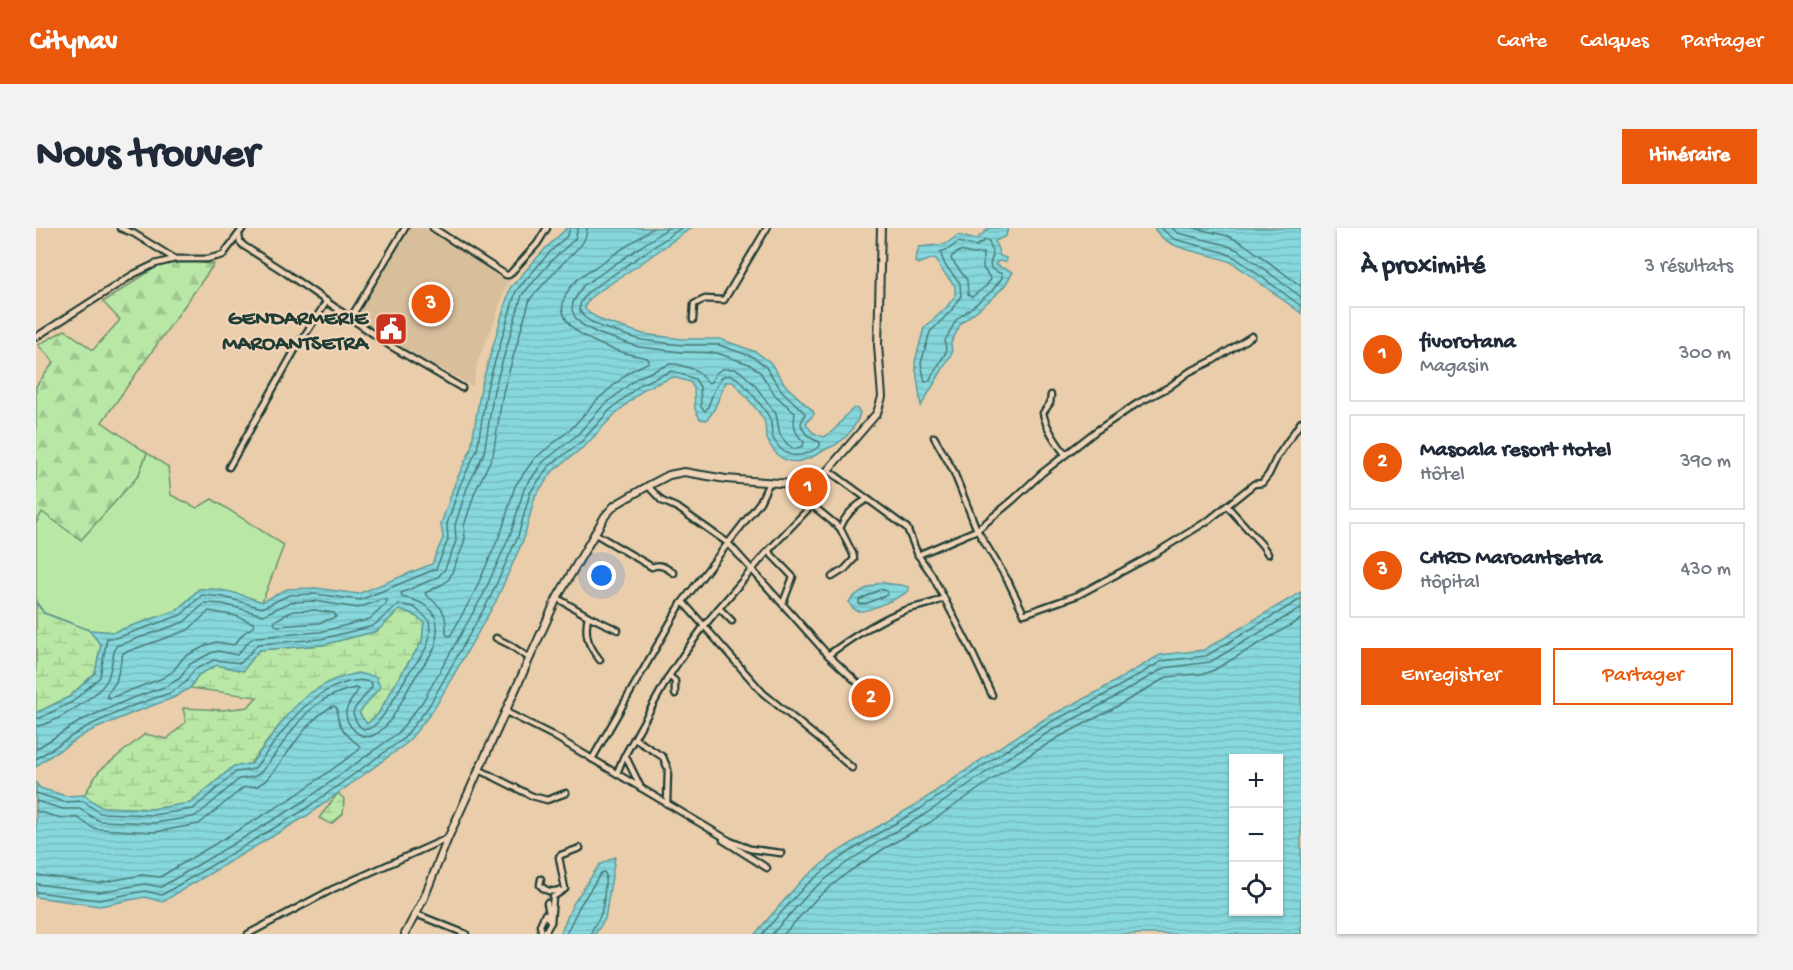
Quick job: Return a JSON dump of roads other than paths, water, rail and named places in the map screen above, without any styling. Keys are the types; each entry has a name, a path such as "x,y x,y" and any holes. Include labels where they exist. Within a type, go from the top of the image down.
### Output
{"main road":[{"path":"405,934 557,598 605,516 615,505 648,486 684,472 770,483 792,484 819,479 878,413 882,397 878,345 881,228"}],"street":[{"path":"120,228 133,233 175,259"},
{"path":"36,337 134,274 155,264 175,259 207,259 223,255 243,228"},
{"path":"350,319 405,228"},
{"path":"433,228 506,275 510,275 548,228"},
{"path":"693,320 694,304 705,299 724,300 767,228"},
{"path":"239,235 240,242 244,246 350,319 462,388"},
{"path":"229,467 295,350 327,301"},
{"path":"918,555 977,530 1042,473 1096,431 1138,403 1169,387 1189,372 1212,362 1252,336"},
{"path":"1051,395 1050,403 1043,412 1045,421 1065,454"},
{"path":"934,437 953,470 977,530 999,564 1024,614 1078,595 1151,556 1228,507 1254,484 1262,483 1301,422"},
{"path":"828,470 907,528 918,555 932,575 992,695"},
{"path":"617,773 669,676 704,626 768,551 812,505 819,479"},
{"path":"592,759 683,602 760,502 770,483"},
{"path":"648,486 662,501 678,508 728,543 783,603 790,614 862,687"},
{"path":"840,528 853,509 866,500"},
{"path":"812,505 840,528 853,554 854,559 845,569 832,577"},
{"path":"1228,507 1268,554"},
{"path":"594,533 635,559 652,567 663,566 674,573"},
{"path":"768,551 793,577 783,603"},
{"path":"557,598 618,630"},
{"path":"828,654 878,623 905,610 934,603 944,598"},
{"path":"683,602 763,693 852,768"},
{"path":"720,608 732,621"},
{"path":"588,616 587,641 600,660"},
{"path":"496,638 529,658"},
{"path":"669,676 675,681 675,694"},
{"path":"506,711 552,735 730,841 750,849 781,853"},
{"path":"635,739 663,757 668,769 667,804"},
{"path":"625,756 641,788"},
{"path":"478,769 508,785 547,800 566,794"},
{"path":"709,828 728,844 767,868"},
{"path":"248,934 333,889 448,838"},
{"path":"565,888 558,857 580,848"},
{"path":"541,879 540,885 544,889 553,892 565,888"},
{"path":"543,934 551,922 553,897 565,888"},
{"path":"547,903 551,922"},
{"path":"416,914 466,934"},
{"path":"543,934 540,925 545,914 551,922"}],"water":[{"path":"567,228 691,228 592,296 585,309 603,321 643,334 682,339 720,339 756,352 770,362 786,386 813,411 814,414 806,423 815,434 824,437 834,430 854,408 860,413 852,430 837,444 809,458 794,462 780,457 774,450 767,439 763,419 733,382 726,382 715,408 706,420 700,419 695,409 694,388 690,382 673,377 644,389 613,416 586,445 553,471 535,496 524,538 496,601 434,709 407,743 308,815 162,902 145,897 100,906 36,897 36,783 40,788 66,796 84,795 101,807 152,809 191,803 234,766 251,764 288,714 308,694 333,680 357,673 376,677 380,687 359,713 367,724 378,714 422,642 424,622 411,613 399,610 377,631 322,645 259,650 243,671 217,665 198,675 190,688 173,698 88,732 36,767 36,713 69,697 95,673 101,645 89,630 114,632 178,610 199,589 231,592 262,602 287,589 316,588 358,594 432,564 443,538 441,524 455,483 471,449 481,387 510,288"},
{"path":"989,228 1008,228 1006,236 995,241 1000,256 1006,258 1006,262 998,261 995,265 1013,272 995,296 961,323 951,343 952,353 921,406 915,362 924,328 946,308 955,296 955,286 934,258 918,264 915,262 919,247 946,244 958,235 976,240"},
{"path":"1154,228 1301,228 1301,313 1233,263 1179,247 1161,236"},
{"path":"882,582 905,586 909,590 893,600 864,611 858,611 852,607 849,602 855,595"},
{"path":"1301,592 1301,934 755,934 801,881 833,855 917,804 1048,717 1099,691 1160,655 1204,650"},
{"path":"615,857 605,919 595,934 560,934 573,904 599,865"}],"place":[{"name":"CHRD Maroantsetra","path":"431,304"},
{"name":"GENDARMERIE MAROANTSETRA","path":"391,329"},
{"name":"fivorotana","path":"808,487"},
{"name":"Masoala resort Hotel","path":"871,698"}]}
